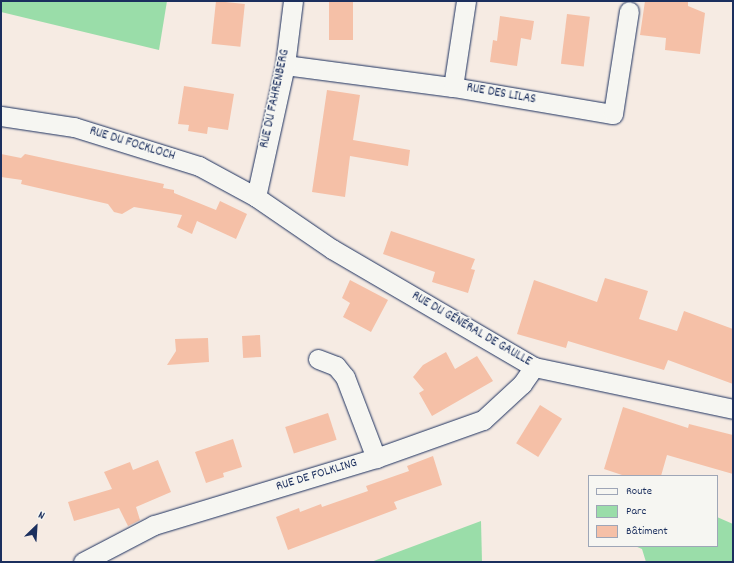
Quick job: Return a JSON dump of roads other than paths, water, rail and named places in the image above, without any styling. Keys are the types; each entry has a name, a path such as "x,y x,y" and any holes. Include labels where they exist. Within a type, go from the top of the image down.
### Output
{"street":[{"name":"RUE DU FAHRENBERG","path":"256,197 285,65 293,1"},
{"path":"453,87 466,1"},
{"name":"RUE DES LILAS","path":"285,65 453,87 613,114 629,11"},
{"name":"RUE DU FOCKLOCH","path":"1,116 74,127 199,166 256,197"},
{"name":"RUE DU GÉNÉRAL DE GAULLE","path":"256,197 332,249 534,367 733,409"},
{"path":"318,358 336,366 345,377 376,458"},
{"name":"RUE DE FOLKLING","path":"83,562 154,525 376,458 483,420 522,384 534,367"}]}
